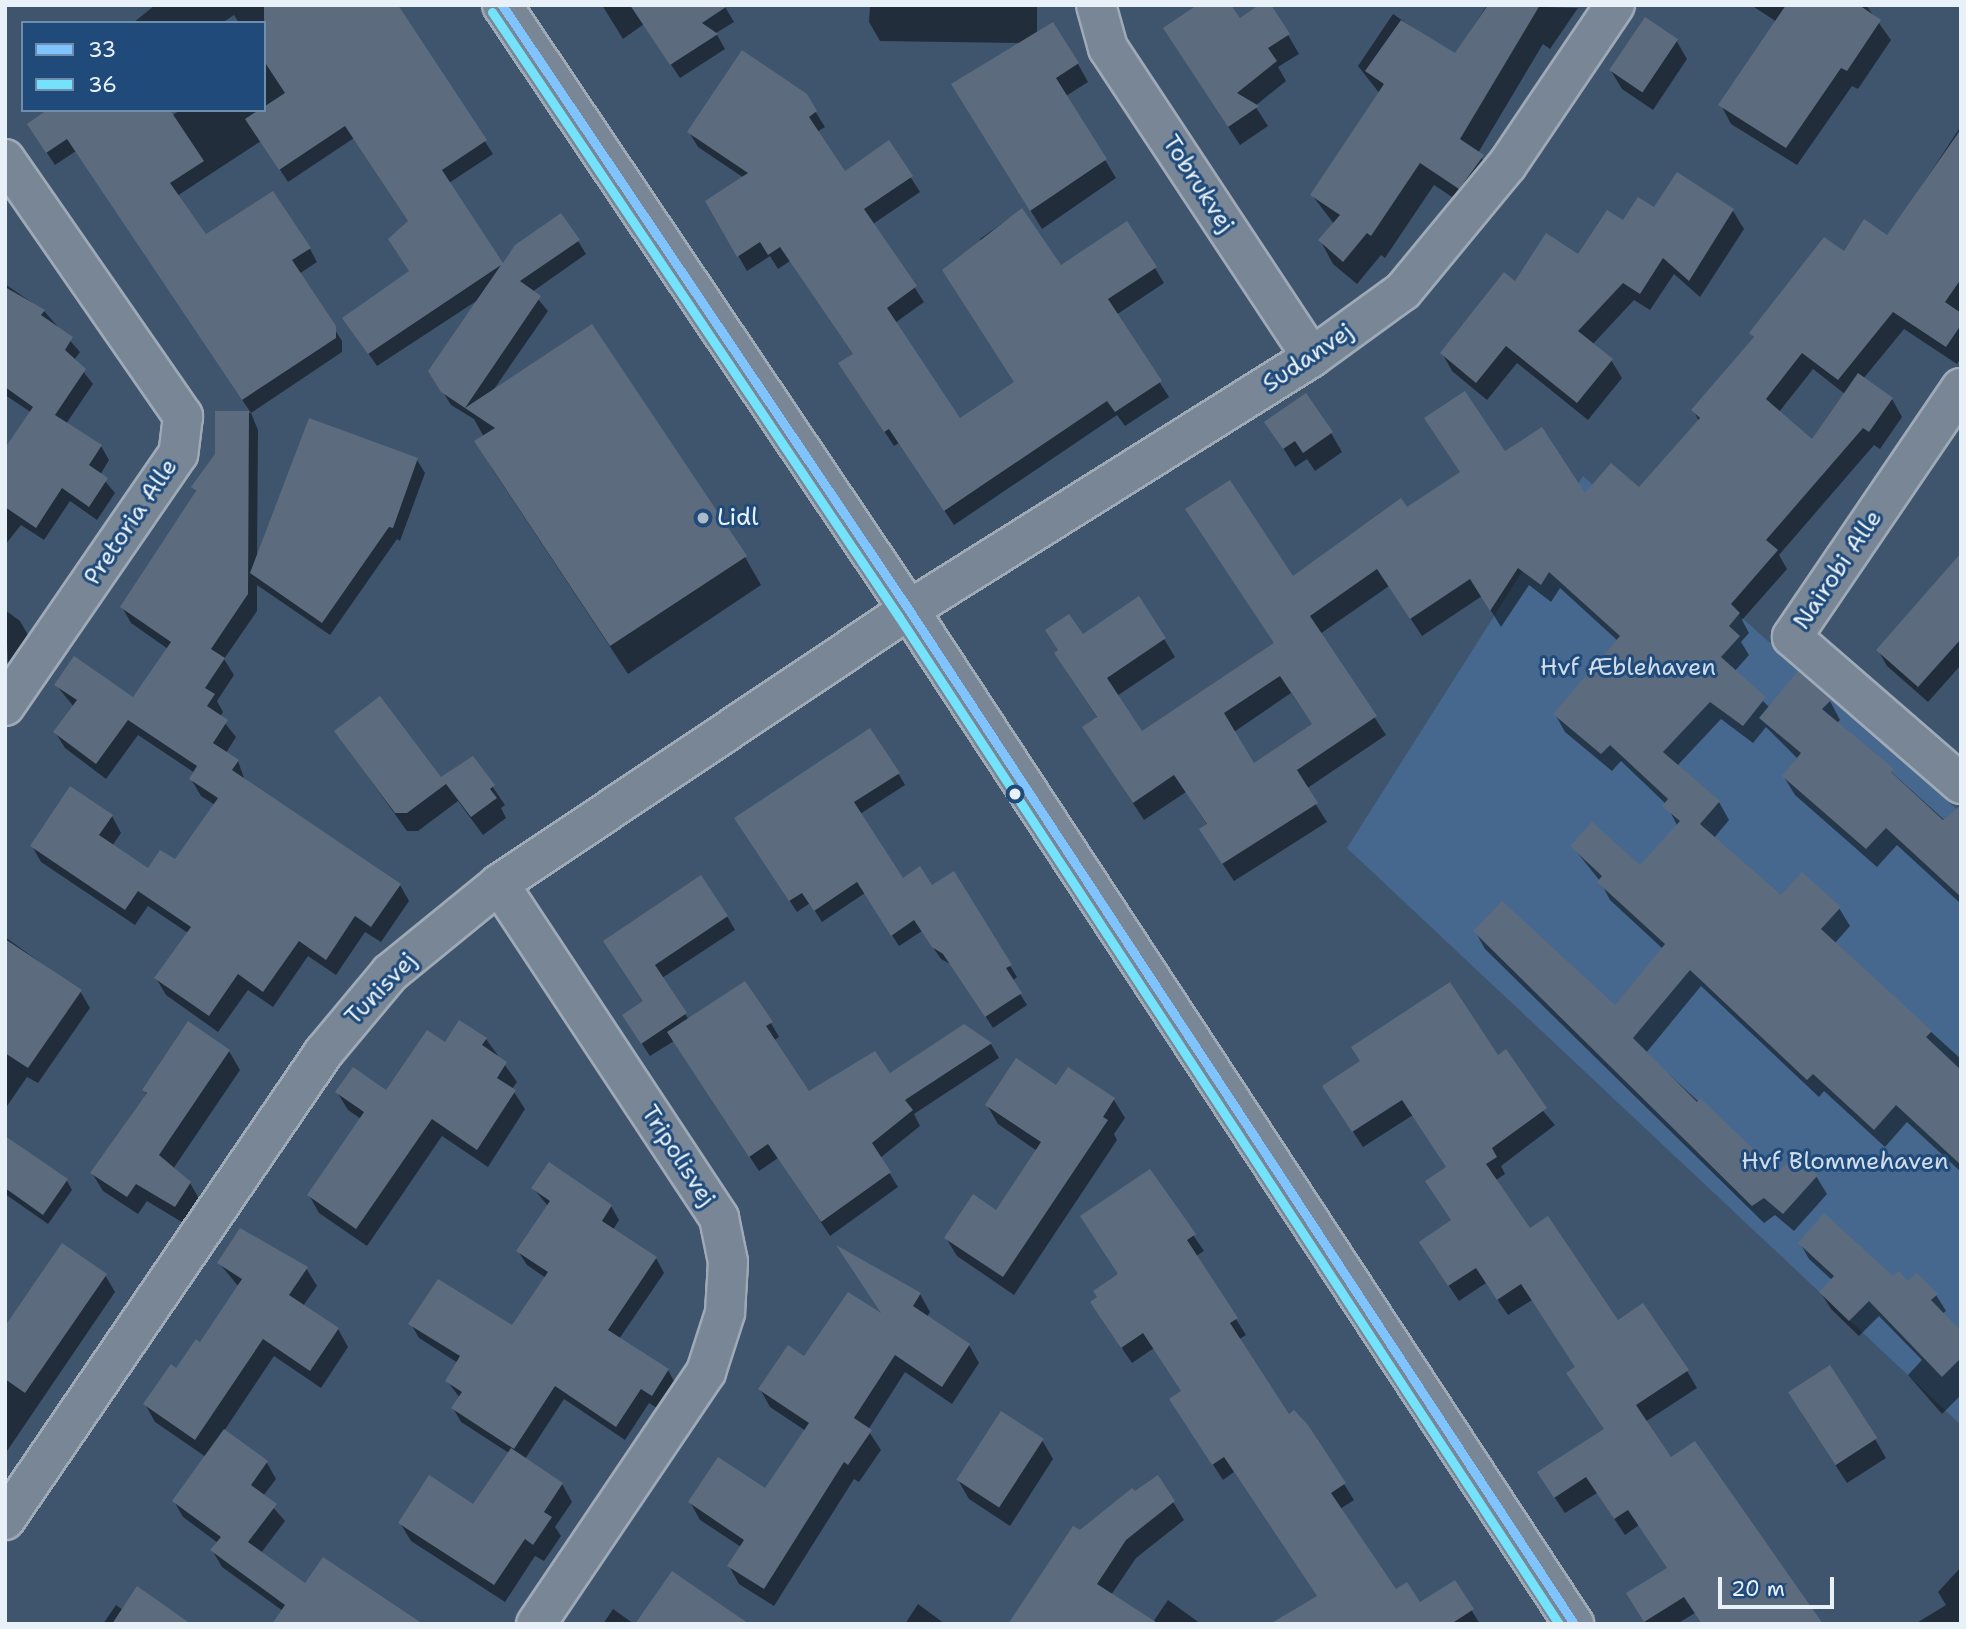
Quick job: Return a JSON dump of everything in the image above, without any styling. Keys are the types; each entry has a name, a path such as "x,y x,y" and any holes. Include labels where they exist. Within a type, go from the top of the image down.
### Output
{"street":[{"path":"502,5 909,610 1574,1624"},
{"name":"Tobrukvej","path":"1096,5 1108,48 1312,358"},
{"name":"Sudanvej","path":"909,610 1312,358 1403,291 1507,165 1615,5"},
{"name":"Pretoria Alle","path":"5,159 183,416 178,454 5,706"},
{"name":"Nairobi Alle","path":"1961,388 1792,637 1961,784"},
{"name":"Tunisvej","path":"5,1520 324,1052 390,973 499,884 909,610"},
{"name":"Tripolisvej","path":"499,884 719,1218 728,1262 725,1313 706,1372 536,1624"}],"green space":[{"path":"1583,476 1961,813 1961,1425 1347,848"}],"building":[{"path":"264,5 398,5 487,140 442,170 503,263 515,245 561,213 580,240 520,281 541,296 465,408 441,392 428,371 501,265 368,354 342,318 409,271 388,239 408,221 345,126 279,170 245,119 256,112 266,112 266,105 285,93 266,64"},
{"path":"630,5 729,5 702,23 718,34 670,65"},
{"path":"1197,5 1231,5 1240,18 1259,5 1271,5 1290,34 1268,48 1277,61 1237,93 1259,106 1228,127 1163,28"},
{"path":"1488,5 1540,5 1460,139 1484,155 1459,189 1420,163 1371,236 1367,233 1343,262 1318,240 1340,215 1310,195 1384,84 1365,71 1401,20 1455,53"},
{"path":"1786,5 1859,5 1881,20 1847,71 1841,68 1786,148 1718,105"},
{"path":"1645,17 1678,39 1642,92 1609,70"},
{"path":"1053,22 1079,63 1056,78 1107,159 1030,211 951,84"},
{"path":"742,50 807,94 817,111 809,117 845,171 889,140 913,176 864,209 917,286 887,308 960,418 1014,382 942,270 1022,208 1061,265 1127,221 1157,267 1108,299 1162,381 1115,412 1107,401 944,511 889,429 884,432 838,363 853,354 780,247 768,255 760,242 737,257 705,201 748,173 687,132"},
{"path":"44,112 171,112 204,161 170,183 206,234 273,191 311,248 292,260 336,326 336,338 242,400 67,139 46,153 27,124"},
{"path":"1961,129 1961,279 1945,302 1961,313 1961,325 1946,347 1893,312 1838,380 1802,353 1766,399 1812,439 1858,373 1893,398 1869,432 1863,428 1766,540 1778,550 1731,604 1740,613 1729,626 1740,636 1721,657 1766,697 1743,726 1710,702 1663,752 1720,801 1700,824 1781,895 1802,872 1841,907 1821,929 1932,1031 1926,1037 1961,1070 1961,1165 1896,1105 1874,1130 1813,1074 1807,1080 1690,970 1633,1038 1697,1102 1700,1098 1778,1173 1794,1154 1818,1175 1783,1214 1764,1198 1752,1206 1473,931 1502,901 1615,1005 1665,944 1597,882 1602,876 1570,846 1592,822 1640,865 1680,821 1662,806 1668,799 1610,745 1601,754 1553,714 1620,636 1549,572 1541,585 1518,568 1490,611 1470,579 1410,619 1377,569 1310,616 1377,716 1297,770 1318,803 1222,864 1199,829 1207,824 1174,775 1133,803 1082,727 1097,717 1054,653 1058,650 1045,630 1069,614 1083,634 1139,596 1166,638 1107,678 1142,731 1274,643 1185,509 1230,480 1293,576 1401,498 1407,507 1460,472 1424,418 1465,391 1505,451 1542,427 1585,493 1611,463 1639,487 1700,418 1691,410 1754,337 1749,333 1824,237 1844,251 1864,219 1887,235","holes":["1280,676 1312,724 1254,763 1224,713"]},
{"path":"1677,172 1734,209 1689,281 1663,258 1640,294 1623,283 1578,331 1613,359 1577,403 1506,346 1476,383 1440,353 1504,272 1515,281 1546,233 1578,254 1607,210 1623,220 1638,197 1654,207"},
{"path":"5,287 45,310 41,315 73,337 65,350 86,369 55,415 102,445 89,465 108,478 89,507 62,488 36,528 5,507 5,448 33,407 5,387"},
{"path":"592,324 747,556 610,646 474,441 495,428 465,408"},
{"path":"1306,393 1333,432 1303,453 1295,441 1283,449 1264,422"},
{"path":"215,411 249,411 248,594 211,649 225,658 205,688 215,694 207,706 228,720 213,743 239,760 232,770 401,884 371,927 355,916 326,960 299,941 263,992 238,974 209,1016 154,978 191,927 138,891 125,910 30,846 70,786 113,815 99,835 148,868 160,850 175,859 218,798 189,779 197,766 128,720 96,764 53,732 77,700 54,685 74,656 133,697 171,642 120,607 196,491 191,487 215,454"},
{"path":"309,418 418,458 393,528 389,527 322,623 250,573"},
{"path":"1961,553 1961,639 1918,687 1876,650"},
{"path":"1798,671 1831,700 1822,709 1894,769 1891,772 1943,820 1961,805 1961,897 1886,828 1866,849 1782,776 1801,753 1759,718"},
{"path":"380,696 441,777 473,756 495,785 490,789 497,798 471,817 446,784 407,813 395,813 334,731"},
{"path":"870,728 900,773 854,802 903,878 920,866 932,885 954,871 1012,965 1006,968 1022,993 985,1017 943,954 932,947 914,920 891,936 857,882 814,911 802,893 789,901 734,818"},
{"path":"701,875 728,916 655,965 687,1013 641,1044 622,1015 643,1001 603,941"},
{"path":"5,939 82,990 28,1068 5,1053"},
{"path":"745,981 773,1022 766,1026 809,1091 875,1051 890,1073 964,1024 992,1043 905,1100 913,1110 872,1143 891,1172 821,1222 768,1144 749,1157 667,1032"},
{"path":"1450,982 1498,1055 1506,1049 1547,1108 1492,1148 1497,1157 1486,1164 1530,1228 1548,1216 1618,1320 1643,1303 1689,1370 1636,1405 1671,1457 1695,1441 1823,1624 1702,1624 1684,1597 1644,1622 1626,1593 1667,1568 1628,1510 1614,1519 1586,1477 1554,1498 1537,1472 1604,1429 1566,1373 1575,1367 1521,1284 1497,1300 1476,1268 1448,1286 1419,1242 1451,1220 1425,1181 1446,1167 1402,1100 1352,1132 1322,1086 1360,1061 1351,1047"},
{"path":"459,1020 487,1038 482,1045 507,1062 497,1078 516,1090 477,1150 432,1119 356,1229 307,1195 364,1112 335,1092 353,1067 386,1090 427,1030 445,1042"},
{"path":"188,1021 230,1050 159,1155 191,1182 175,1207 136,1184 127,1197 90,1173 147,1093 142,1090"},
{"path":"1016,1058 1056,1085 1068,1067 1115,1098 1103,1117 1108,1120 1003,1277 944,1238 973,1194 996,1210 1041,1142 985,1105"},
{"path":"5,1136 68,1179 43,1215 5,1188"},
{"path":"549,1162 612,1205 602,1221 657,1257 608,1330 669,1369 652,1396 641,1389 616,1427 555,1386 514,1449 451,1408 462,1392 445,1381 460,1356 408,1324 438,1279 512,1325 548,1272 516,1251 550,1201 531,1188"},
{"path":"1150,1169 1196,1234 1187,1240 1238,1318 1230,1323 1289,1414 1294,1410 1308,1425 1346,1483 1331,1493 1396,1589 1407,1582 1420,1602 1455,1580 1474,1609 1451,1624 1270,1624 1317,1596 1224,1457 1212,1465 1169,1399 1181,1391 1143,1333 1121,1348 1090,1302 1097,1297 1093,1291 1118,1274 1080,1216"},
{"path":"1824,1213 1893,1276 1899,1271 1908,1281 1917,1273 1938,1294 1931,1300 1961,1331 1961,1358 1942,1377 1869,1301 1849,1321 1819,1292 1834,1276 1798,1243"},
{"path":"240,1228 308,1267 289,1295 339,1328 310,1371 263,1339 195,1440 143,1404 171,1364 176,1368 196,1339 200,1342 242,1279 217,1263"},
{"path":"62,1243 107,1274 25,1393 5,1379 5,1326"},
{"path":"836,1245 921,1293 913,1306 970,1344 942,1387 895,1355 854,1418 872,1430 848,1465 844,1462 764,1589 727,1566 744,1540 688,1502 718,1457 765,1488 809,1423 758,1389 788,1345 804,1356 848,1292 881,1313"},
{"path":"1830,1365 1877,1438 1835,1465 1788,1392"},
{"path":"1001,1411 1044,1439 999,1508 956,1480"},
{"path":"224,1429 268,1461 251,1485 277,1504 248,1542 305,1583 323,1557 423,1624 272,1624 285,1605 210,1550 221,1537 172,1501"},
{"path":"511,1448 563,1483 544,1512 552,1517 533,1545 525,1539 494,1585 398,1523 429,1475 473,1504"},
{"path":"1158,1475 1175,1501 1126,1540 1097,1584 1159,1624 1008,1624 1073,1526 1080,1530 1132,1488 1135,1491"},
{"path":"672,1571 749,1624 635,1624"},
{"path":"137,1586 191,1624 112,1624"}],"transit line":[{"name":"33","path":"502,5 909,610 1574,1624"},
{"name":"36","path":"492,12 899,617 1559,1624"}],"place":[{"name":"Lidl","path":"703,518"}],"park label":[{"name":"Hvf Æblehaven","path":"1628,668"},
{"name":"Hvf Blommehaven","path":"1845,1162"}]}
